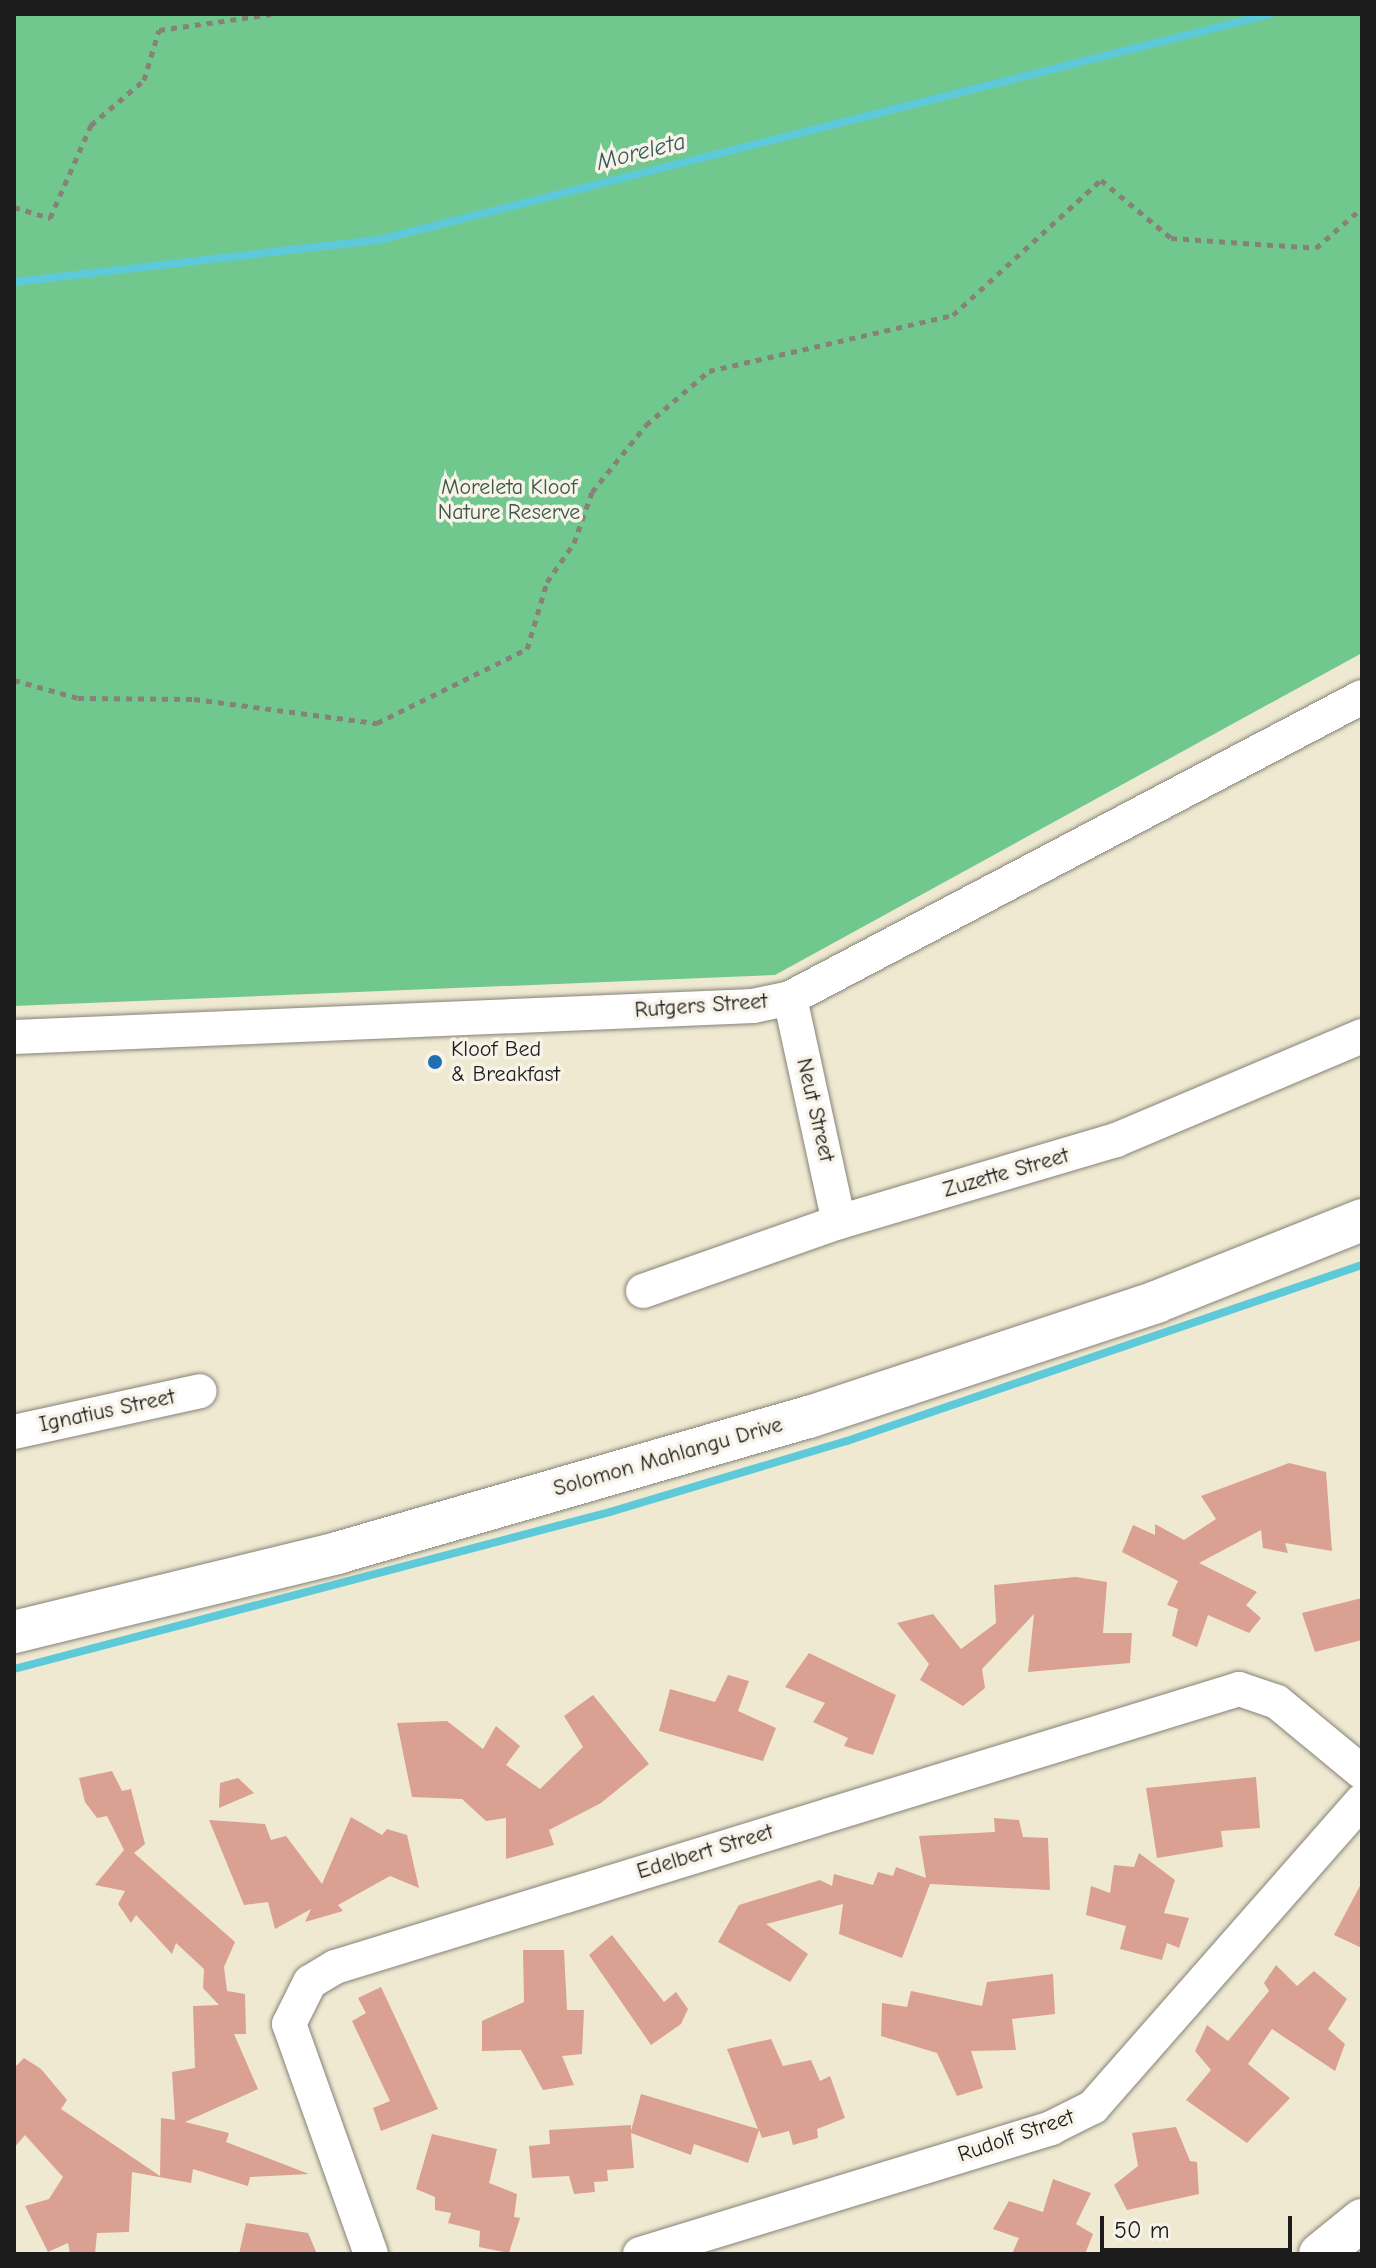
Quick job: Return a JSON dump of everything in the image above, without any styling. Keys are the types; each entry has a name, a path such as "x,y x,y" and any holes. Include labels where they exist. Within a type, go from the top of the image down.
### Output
{"main road":[{"name":"Solomon Mahlangu Drive","path":"1311,1245 1362,1220"},
{"name":"Solomon Mahlangu Drive","path":"14,1632 337,1553 809,1417 1311,1245 1362,1231"},
{"path":"1320,2254 1362,2220"}],"street":[{"name":"Rutgers Street","path":"14,1037 753,1006 790,998 1362,697"},
{"name":"Neut Street","path":"790,998 839,1222"},
{"name":"Zuzette Street","path":"643,1291 839,1222 1116,1140 1362,1036"},
{"name":"Ignatius Street","path":"14,1432 200,1391"},
{"name":"Edelbert Street","path":"371,2254 289,2024 310,1982 335,1967 1228,1691 1277,1702 1362,1772"},
{"name":"Rudolf Street","path":"640,2254 1051,2128 1093,2107 1362,1801"}],"path":[{"path":"14,207 50,218 91,125 144,80 159,30 271,14"},
{"path":"14,680 78,698 194,699 377,723 527,649 547,582 574,543 592,492 646,425 709,371 953,315 1101,180 1171,238 1316,248 1362,208"}],"green space":[{"name":"Moreleta Kloof Nature Reserve","path":"14,14 1362,14 1362,653 775,975 14,1006"}],"building":[{"path":"1289,1463 1326,1472 1332,1551 1285,1543 1288,1553 1263,1548 1261,1530 1199,1563 1257,1592 1246,1605 1261,1618 1249,1633 1208,1615 1197,1647 1172,1636 1178,1609 1167,1605 1178,1581 1122,1552 1133,1525 1155,1535 1155,1524 1184,1540 1216,1519 1201,1496"},
{"path":"1076,1577 1107,1582 1103,1633 1132,1633 1130,1663 1028,1672 1034,1614 982,1669 985,1688 963,1706 920,1680 929,1664 897,1623 933,1614 961,1649 996,1623 994,1585"},
{"path":"1362,1598 1362,1640 1315,1652 1302,1613"},
{"path":"809,1653 896,1695 873,1755 844,1746 848,1738 813,1722 825,1703 785,1687"},
{"path":"728,1675 749,1681 738,1711 776,1728 763,1761 659,1731 670,1689 715,1702"},
{"path":"593,1695 649,1764 601,1803 549,1830 554,1845 506,1859 506,1818 486,1821 462,1799 412,1797 397,1723 447,1721 483,1749 496,1726 520,1746 506,1765 540,1789 583,1747 564,1716"},
{"path":"112,1771 122,1791 131,1789 145,1844 134,1853 235,1942 224,1967 227,1991 245,1994 246,2034 234,2034 258,2089 185,2122 229,2133 226,2142 309,2174 250,2177 248,2186 193,2169 191,2183 132,2172 129,2232 97,2233 95,2254 70,2254 68,2243 48,2252 25,2206 49,2199 63,2177 25,2135 14,2148 14,2068 24,2058 41,2069 67,2100 61,2109 160,2176 161,2118 175,2120 172,2072 195,2068 193,2006 219,2005 203,1988 204,1969 176,1943 172,1954 136,1915 131,1923 118,1904 125,1891 95,1885 124,1850 107,1816 97,1818 85,1802 79,1778"},
{"path":"1256,1777 1260,1828 1221,1831 1223,1847 1157,1858 1146,1788"},
{"path":"238,1778 254,1793 219,1808 220,1783"},
{"path":"351,1817 382,1835 387,1829 407,1835 419,1888 390,1876 338,1905 343,1911 305,1922 311,1909 275,1929 268,1902 244,1905 209,1820 265,1824 271,1840 286,1836 322,1884"},
{"path":"994,1818 1019,1820 1023,1837 1048,1838 1050,1890 930,1884 902,1958 839,1934 843,1904 766,1924 808,1954 790,1982 718,1942 739,1905 820,1880 832,1886 834,1874 873,1885 878,1872 893,1876 896,1867 926,1878 919,1836 995,1832"},
{"path":"1139,1853 1175,1880 1164,1913 1189,1918 1179,1948 1167,1943 1162,1960 1120,1949 1126,1926 1086,1915 1091,1886 1110,1893 1114,1865 1134,1867"},
{"path":"1362,1882 1362,1948 1334,1935"},
{"path":"612,1935 664,2002 676,1992 688,2009 681,2024 651,2045 589,1955"},
{"path":"523,1950 564,1950 567,2010 584,2010 582,2054 562,2056 574,2085 543,2090 521,2050 482,2051 482,2021 524,2002"},
{"path":"1276,1965 1297,1986 1314,1971 1347,1999 1328,2029 1345,2044 1335,2071 1272,2029 1248,2064 1290,2098 1247,2143 1186,2100 1211,2070 1195,2051 1207,2025 1228,2041 1269,1991 1264,1983"},
{"path":"1053,1974 1055,2014 1012,2019 1016,2050 971,2051 983,2088 957,2096 937,2053 881,2036 882,2003 907,2007 911,1991 982,2006 987,1982"},
{"path":"381,1987 438,2109 381,2131 373,2108 390,2101 352,2021 366,2013 358,1998"},
{"path":"771,2039 783,2066 811,2060 820,2081 830,2076 845,2118 817,2129 818,2138 793,2145 789,2131 762,2138 759,2130 748,2163 694,2144 691,2155 631,2133 634,2168 607,2170 608,2181 594,2182 595,2192 574,2194 569,2176 532,2178 529,2146 550,2144 549,2130 631,2125 631,2131 641,2094 758,2129 727,2049"},
{"path":"1176,2127 1190,2161 1197,2162 1199,2194 1127,2210 1114,2185 1138,2166 1132,2133"},
{"path":"432,2134 497,2149 489,2183 517,2194 514,2217 520,2218 509,2253 479,2247 480,2231 448,2223 451,2213 435,2210 435,2197 416,2189"},
{"path":"1053,2179 1091,2193 1076,2224 1093,2234 1085,2254 1012,2254 1019,2238 993,2229 1009,2201 1043,2212"},
{"path":"246,2223 308,2233 317,2254 239,2254"}],"waterway":[{"name":"Moreleta","path":"14,282 378,240 1270,14"},
{"path":"14,1669 610,1512 847,1441 1362,1265"}],"place":[{"name":"Kloof Bed & Breakfast","path":"435,1062"}]}
